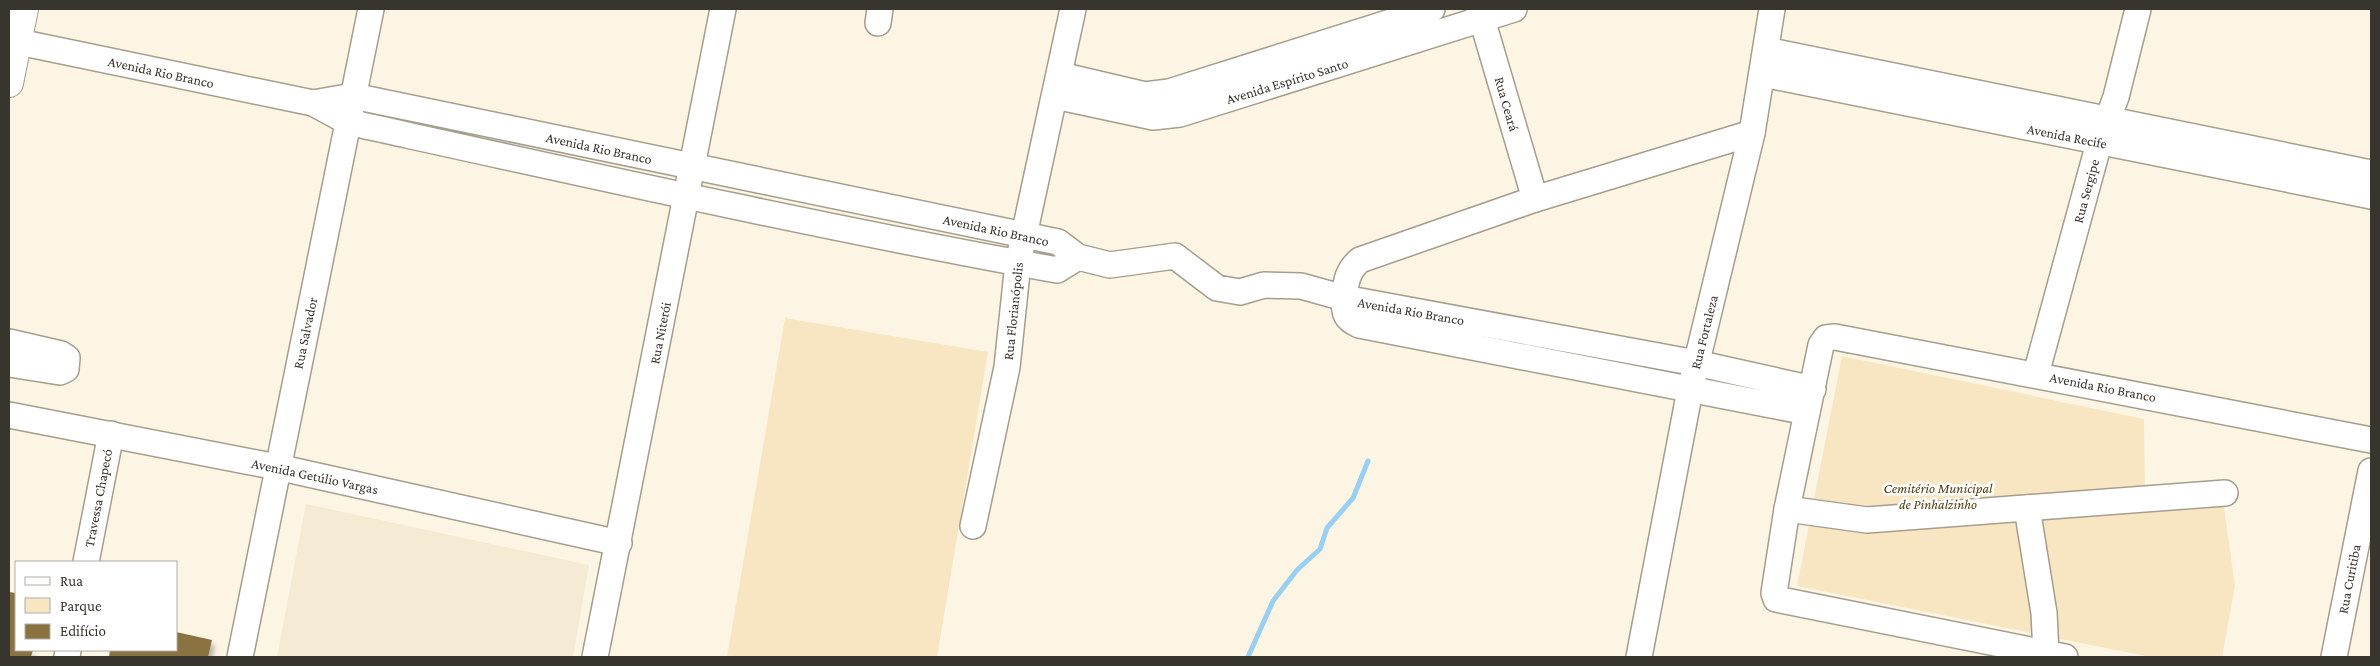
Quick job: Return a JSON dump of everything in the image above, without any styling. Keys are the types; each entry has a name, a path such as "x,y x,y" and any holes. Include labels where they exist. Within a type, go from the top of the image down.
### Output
{"main road":[{"path":"9,83 13,41 24,9"}],"street":[{"name":"Rua Salvador","path":"240,657 371,9"},
{"name":"Rua Niterói","path":"595,657 620,543 723,9"},
{"name":"Rua Florianópolis","path":"973,526 1007,367 1018,262 1073,9"},
{"name":"Avenida Espírito Santo","path":"1058,85 1153,117 1180,114 1438,33 1481,14 1514,9"},
{"name":"Rua Fortaleza","path":"1639,657 1690,390 1752,133 1765,62 1772,9"},
{"name":"Rua Sergipe","path":"2036,374 2138,9"},
{"name":"Avenida Espírito Santo","path":"1058,85 1145,95 1170,92 1424,10"},
{"path":"1424,10 1438,33"},
{"name":"Rua Ceará","path":"1481,14 1535,199"},
{"name":"Avenida Rio Branco","path":"13,41 313,103 348,122 686,196 1058,270 1078,258 1058,242 692,168 353,96 313,103"},
{"name":"Avenida Recife","path":"1765,62 2108,119 2207,152"},
{"name":"Avenida Recife","path":"1765,62 2099,143 2207,152 2315,173 2371,173"},
{"path":"456,146 460,119"},
{"path":"1078,258 1110,265 1175,256 1217,288 1240,292 1264,285 1301,286 1344,298 1346,277 1350,268 1360,260 1535,199 1752,133"},
{"path":"560,168 566,141"},
{"name":"Avenida Recife","path":"2315,173 2371,196"},
{"path":"844,228 850,200"},
{"path":"923,244 928,216"},
{"name":"Avenida Rio Branco","path":"1344,298 1696,363 1810,401 1690,390 1359,326 1350,321 1344,313 1344,298"},
{"path":"1505,354 1509,329"},
{"name":"Avenida Rio Branco","path":"1810,401 1821,345 1826,338 1835,337 2036,374 2371,440"},
{"path":"9,342 61,354 67,358 66,369 60,372 9,364"},
{"path":"1589,370 1595,344"},
{"path":"1810,401 1787,509 1774,593 1776,599 1985,649 2056,655 2044,613 2027,508"},
{"name":"Avenida Getúlio Vargas","path":"9,415 277,468 620,543"},
{"name":"Travessa Chapecó","path":"86,561 111,434"},
{"name":"Rua Curitiba","path":"2334,657 2371,471"},
{"path":"1787,509 1867,520 2225,494"}],"shaded area":[{"path":"306,504 589,565 573,657 277,657"}],"green space":[{"path":"785,318 988,352 937,657 727,657"},
{"name":"Cemitério Municipal de Pinhalzinho","path":"1842,356 2144,419 2145,493 2223,500 2235,586 2222,657 2151,657 1797,586"}],"building":[{"path":"9,592 15,593 15,651 33,651 31,657 9,657"},
{"path":"178,632 212,640 208,657 109,657 110,651 178,651"}],"waterway":[{"path":"1248,657 1273,601 1297,570 1320,549 1327,528 1353,498 1368,461"}]}
